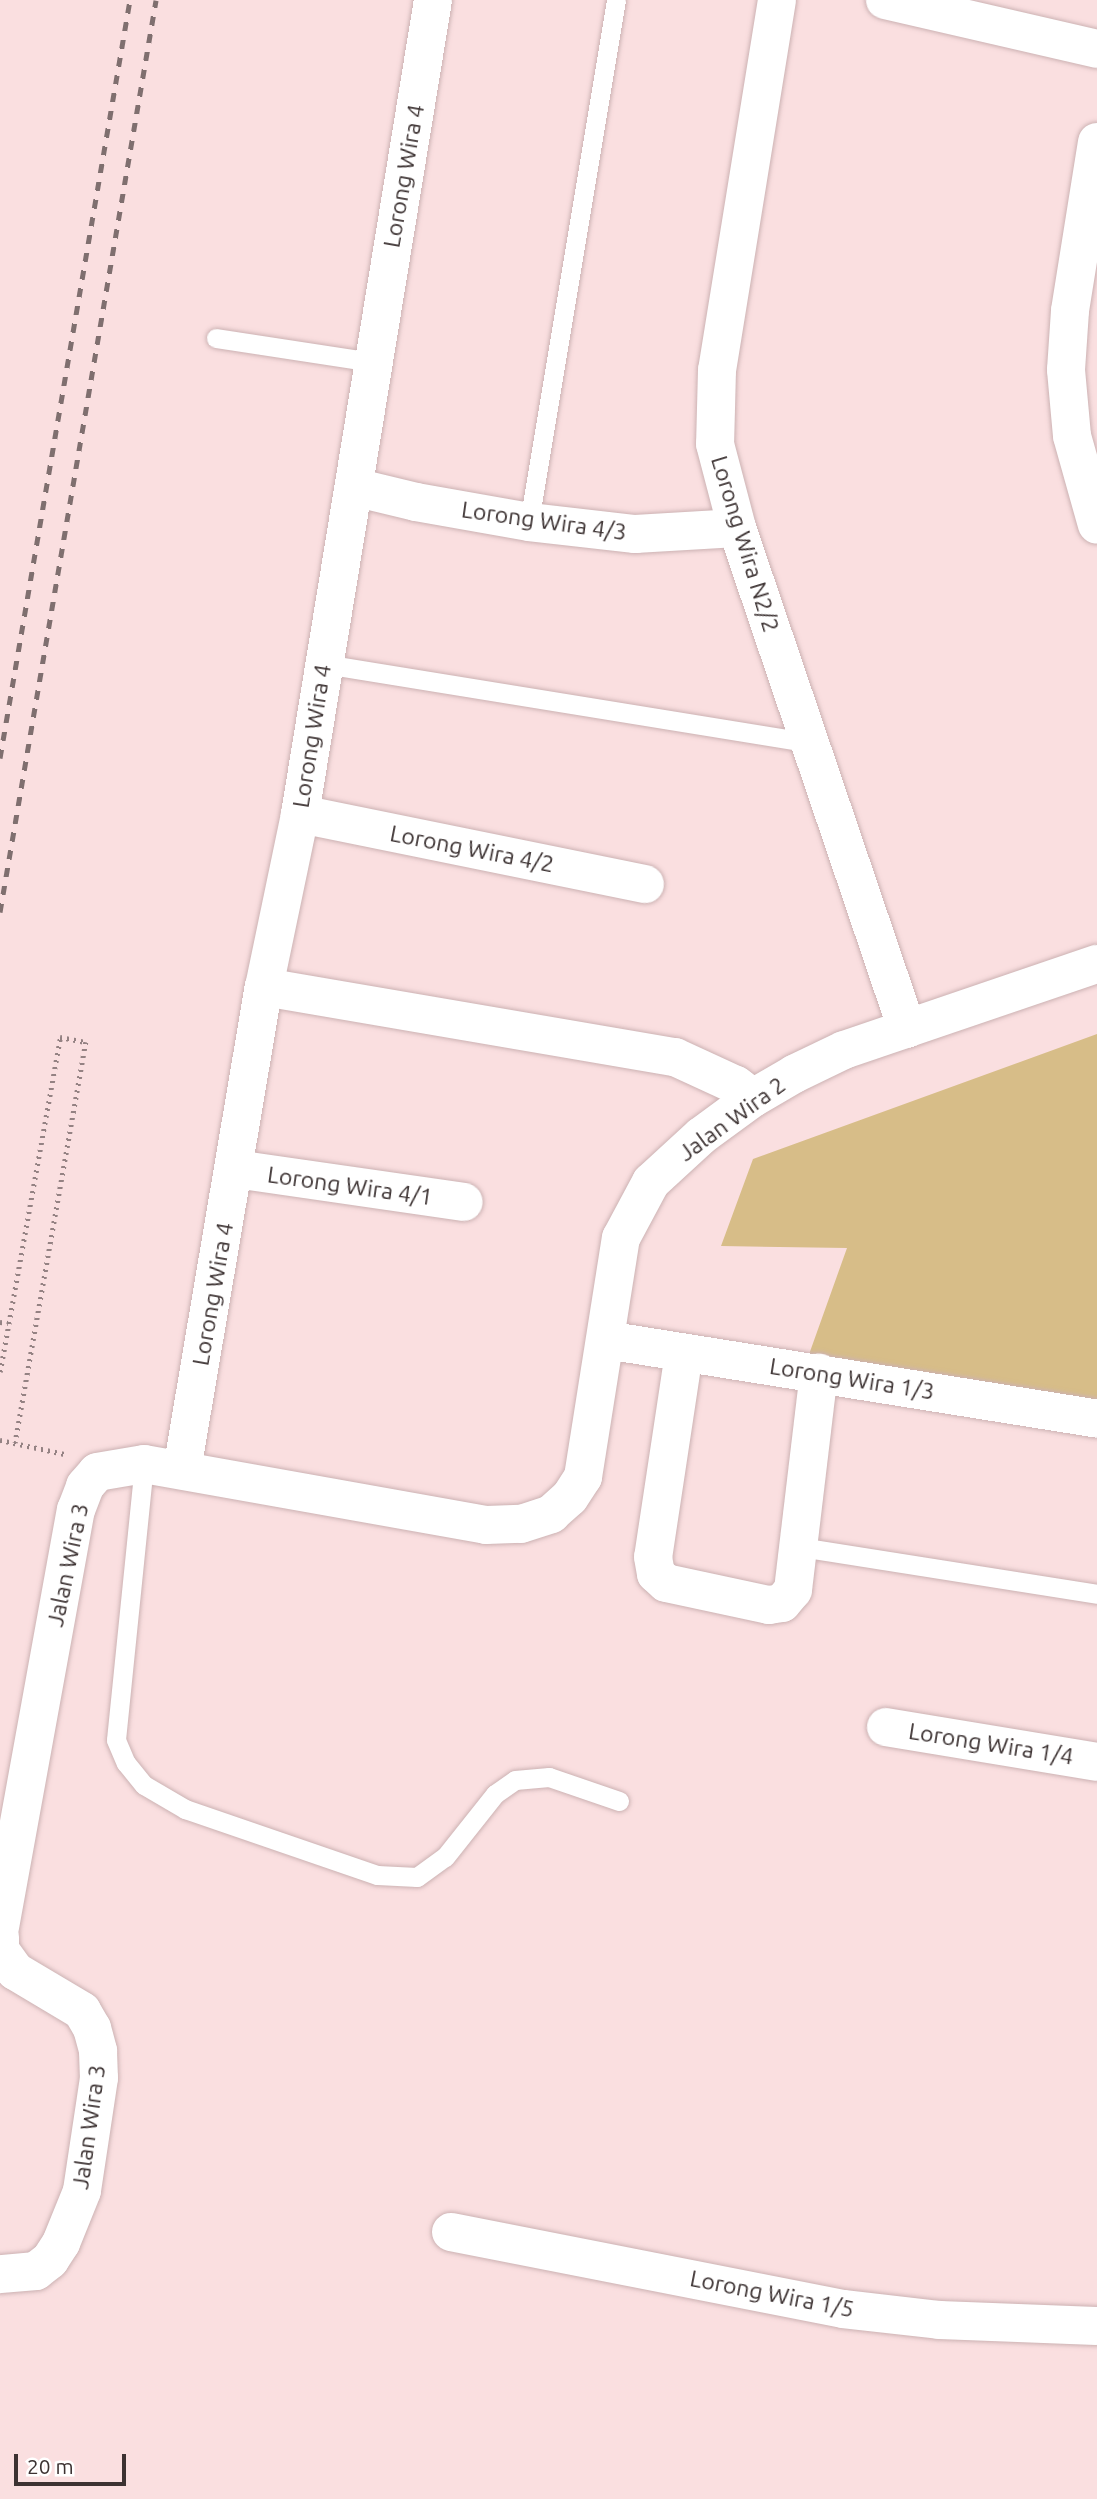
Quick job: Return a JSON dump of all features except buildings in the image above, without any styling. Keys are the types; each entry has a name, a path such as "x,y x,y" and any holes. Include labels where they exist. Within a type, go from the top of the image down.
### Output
{"street":[{"name":"Lorong Wira 4","path":"182,1470 264,988 300,814 433,0"},
{"name":"Lorong Wira N2/2","path":"777,0 717,370 715,444 737,528 907,1029"},
{"path":"885,0 1097,48"},
{"path":"1097,142 1070,311 1066,370 1072,436 1097,525"},
{"name":"Lorong Wira 4/3","path":"354,487 416,502 528,522 635,534 737,528"},
{"name":"Lorong Wira 4/2","path":"300,814 645,884"},
{"name":"Jalan Wira 2","path":"486,1525 531,1521 551,1514 570,1497 583,1476 621,1238 651,1182 701,1136 752,1098 844,1050 1097,964"},
{"path":"264,988 675,1057 736,1085 752,1098"},
{"name":"Lorong Wira 4/1","path":"235,1169 464,1202"},
{"name":"Lorong Wira 1/3","path":"606,1340 1097,1419"},
{"path":"684,1353 653,1557 656,1574 666,1583 769,1605 782,1603 793,1591 801,1547 818,1373"},
{"name":"Jalan Wira 3","path":"0,1927 76,1510 85,1486 97,1472 144,1464 486,1525"},
{"name":"Lorong Wira 1/4","path":"886,1727 1097,1762"},
{"name":"Jalan Wira 3","path":"0,1937 0,1950 15,1970 82,2011 92,2028 99,2051 99,2078 82,2191 61,2243 50,2260 36,2271 0,2274"},
{"name":"Lorong Wira 1/5","path":"451,2232 843,2309 939,2320 1097,2326"}],"lane":[{"path":"528,522 617,0"},
{"path":"216,338 372,362"},
{"path":"324,664 808,742"},
{"path":"144,1464 116,1740 126,1763 144,1785 186,1809 377,1875 417,1877 445,1857 495,1794 515,1780 549,1777 619,1801"},
{"path":"801,1547 1097,1594"}],"path":[{"path":"0,1371 60,1037 86,1042 15,1443"},
{"path":"0,1322 8,1323"},
{"path":"0,1440 63,1454"}],"shaded area":[{"path":"1097,1034 1097,1402 807,1360 847,1248 721,1246 753,1159"}],"railway":[{"path":"0,758 130,0"},
{"path":"0,912 156,0"}]}
